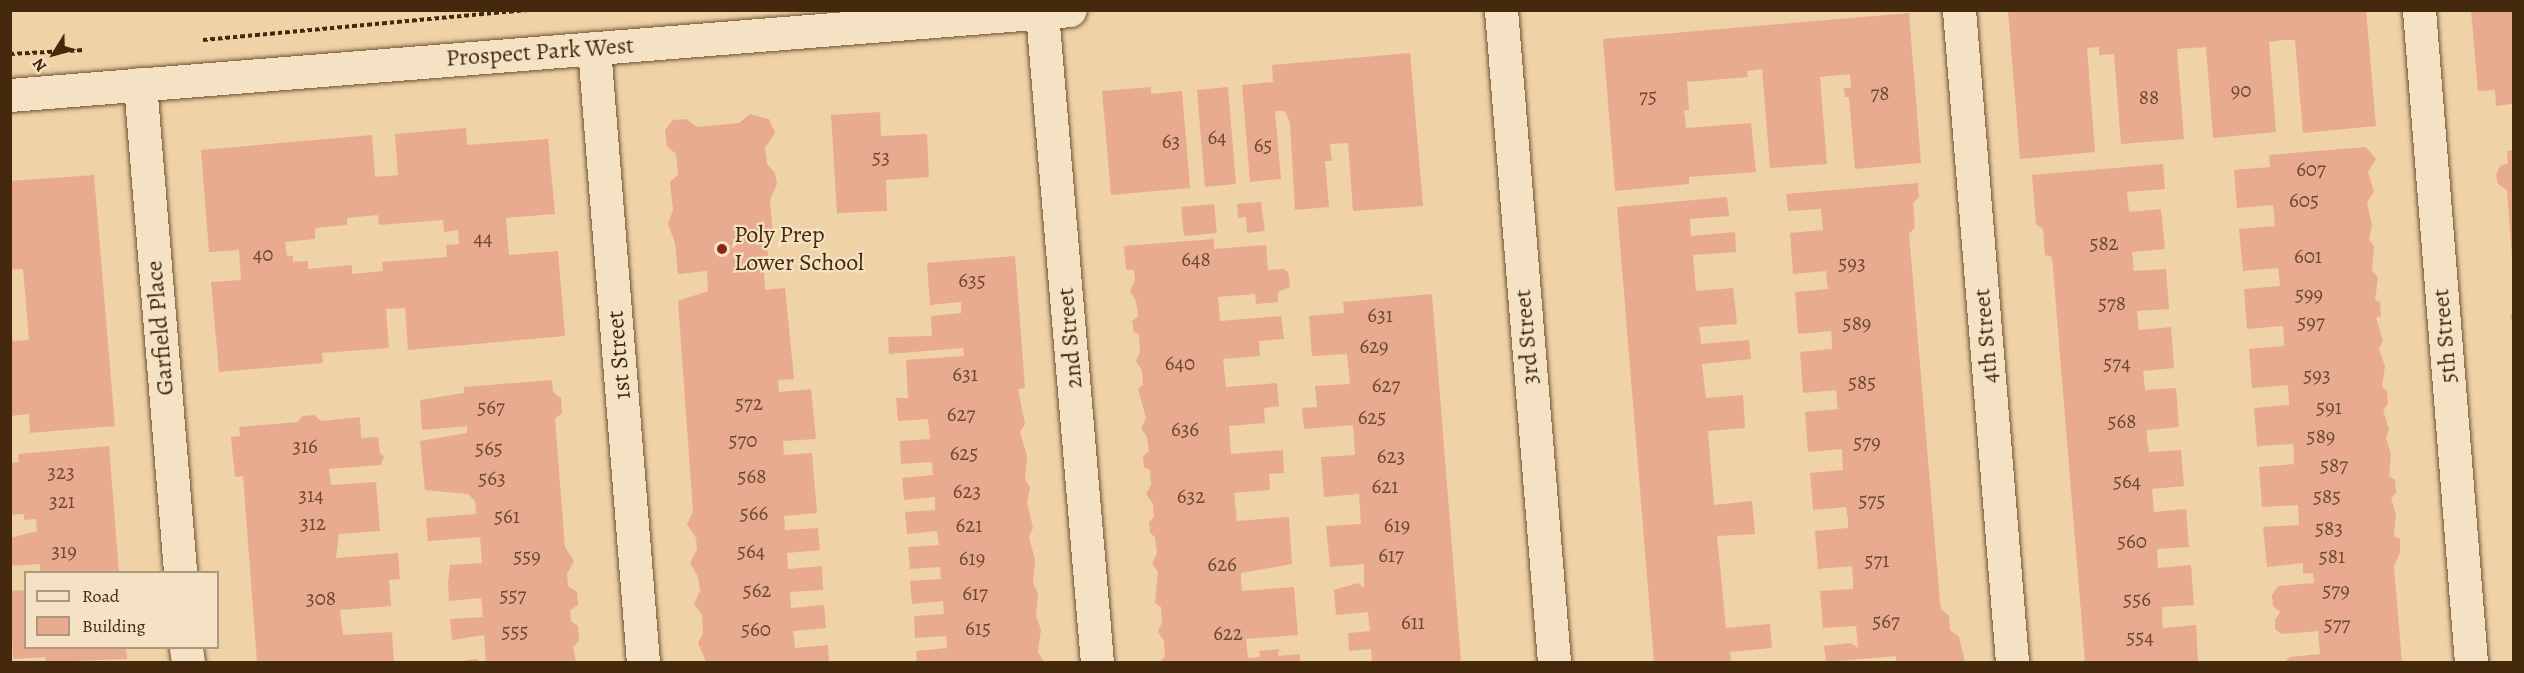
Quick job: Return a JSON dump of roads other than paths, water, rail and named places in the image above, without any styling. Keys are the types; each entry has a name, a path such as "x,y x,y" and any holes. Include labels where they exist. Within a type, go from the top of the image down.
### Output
{"street":[{"name":"3rd Street","path":"1501,10 1554,663"},
{"name":"4th Street","path":"1959,10 2012,663"},
{"name":"5th Street","path":"2419,10 2470,663"},
{"name":"Prospect Park West","path":"10,95 1056,12"},
{"name":"2nd Street","path":"1056,12 1097,663"},
{"name":"1st Street","path":"594,48 643,663"},
{"name":"Garfield Place","path":"140,84 180,571"}],"place":[{"name":"Poly Prep Lower School","path":"722,249"}]}
